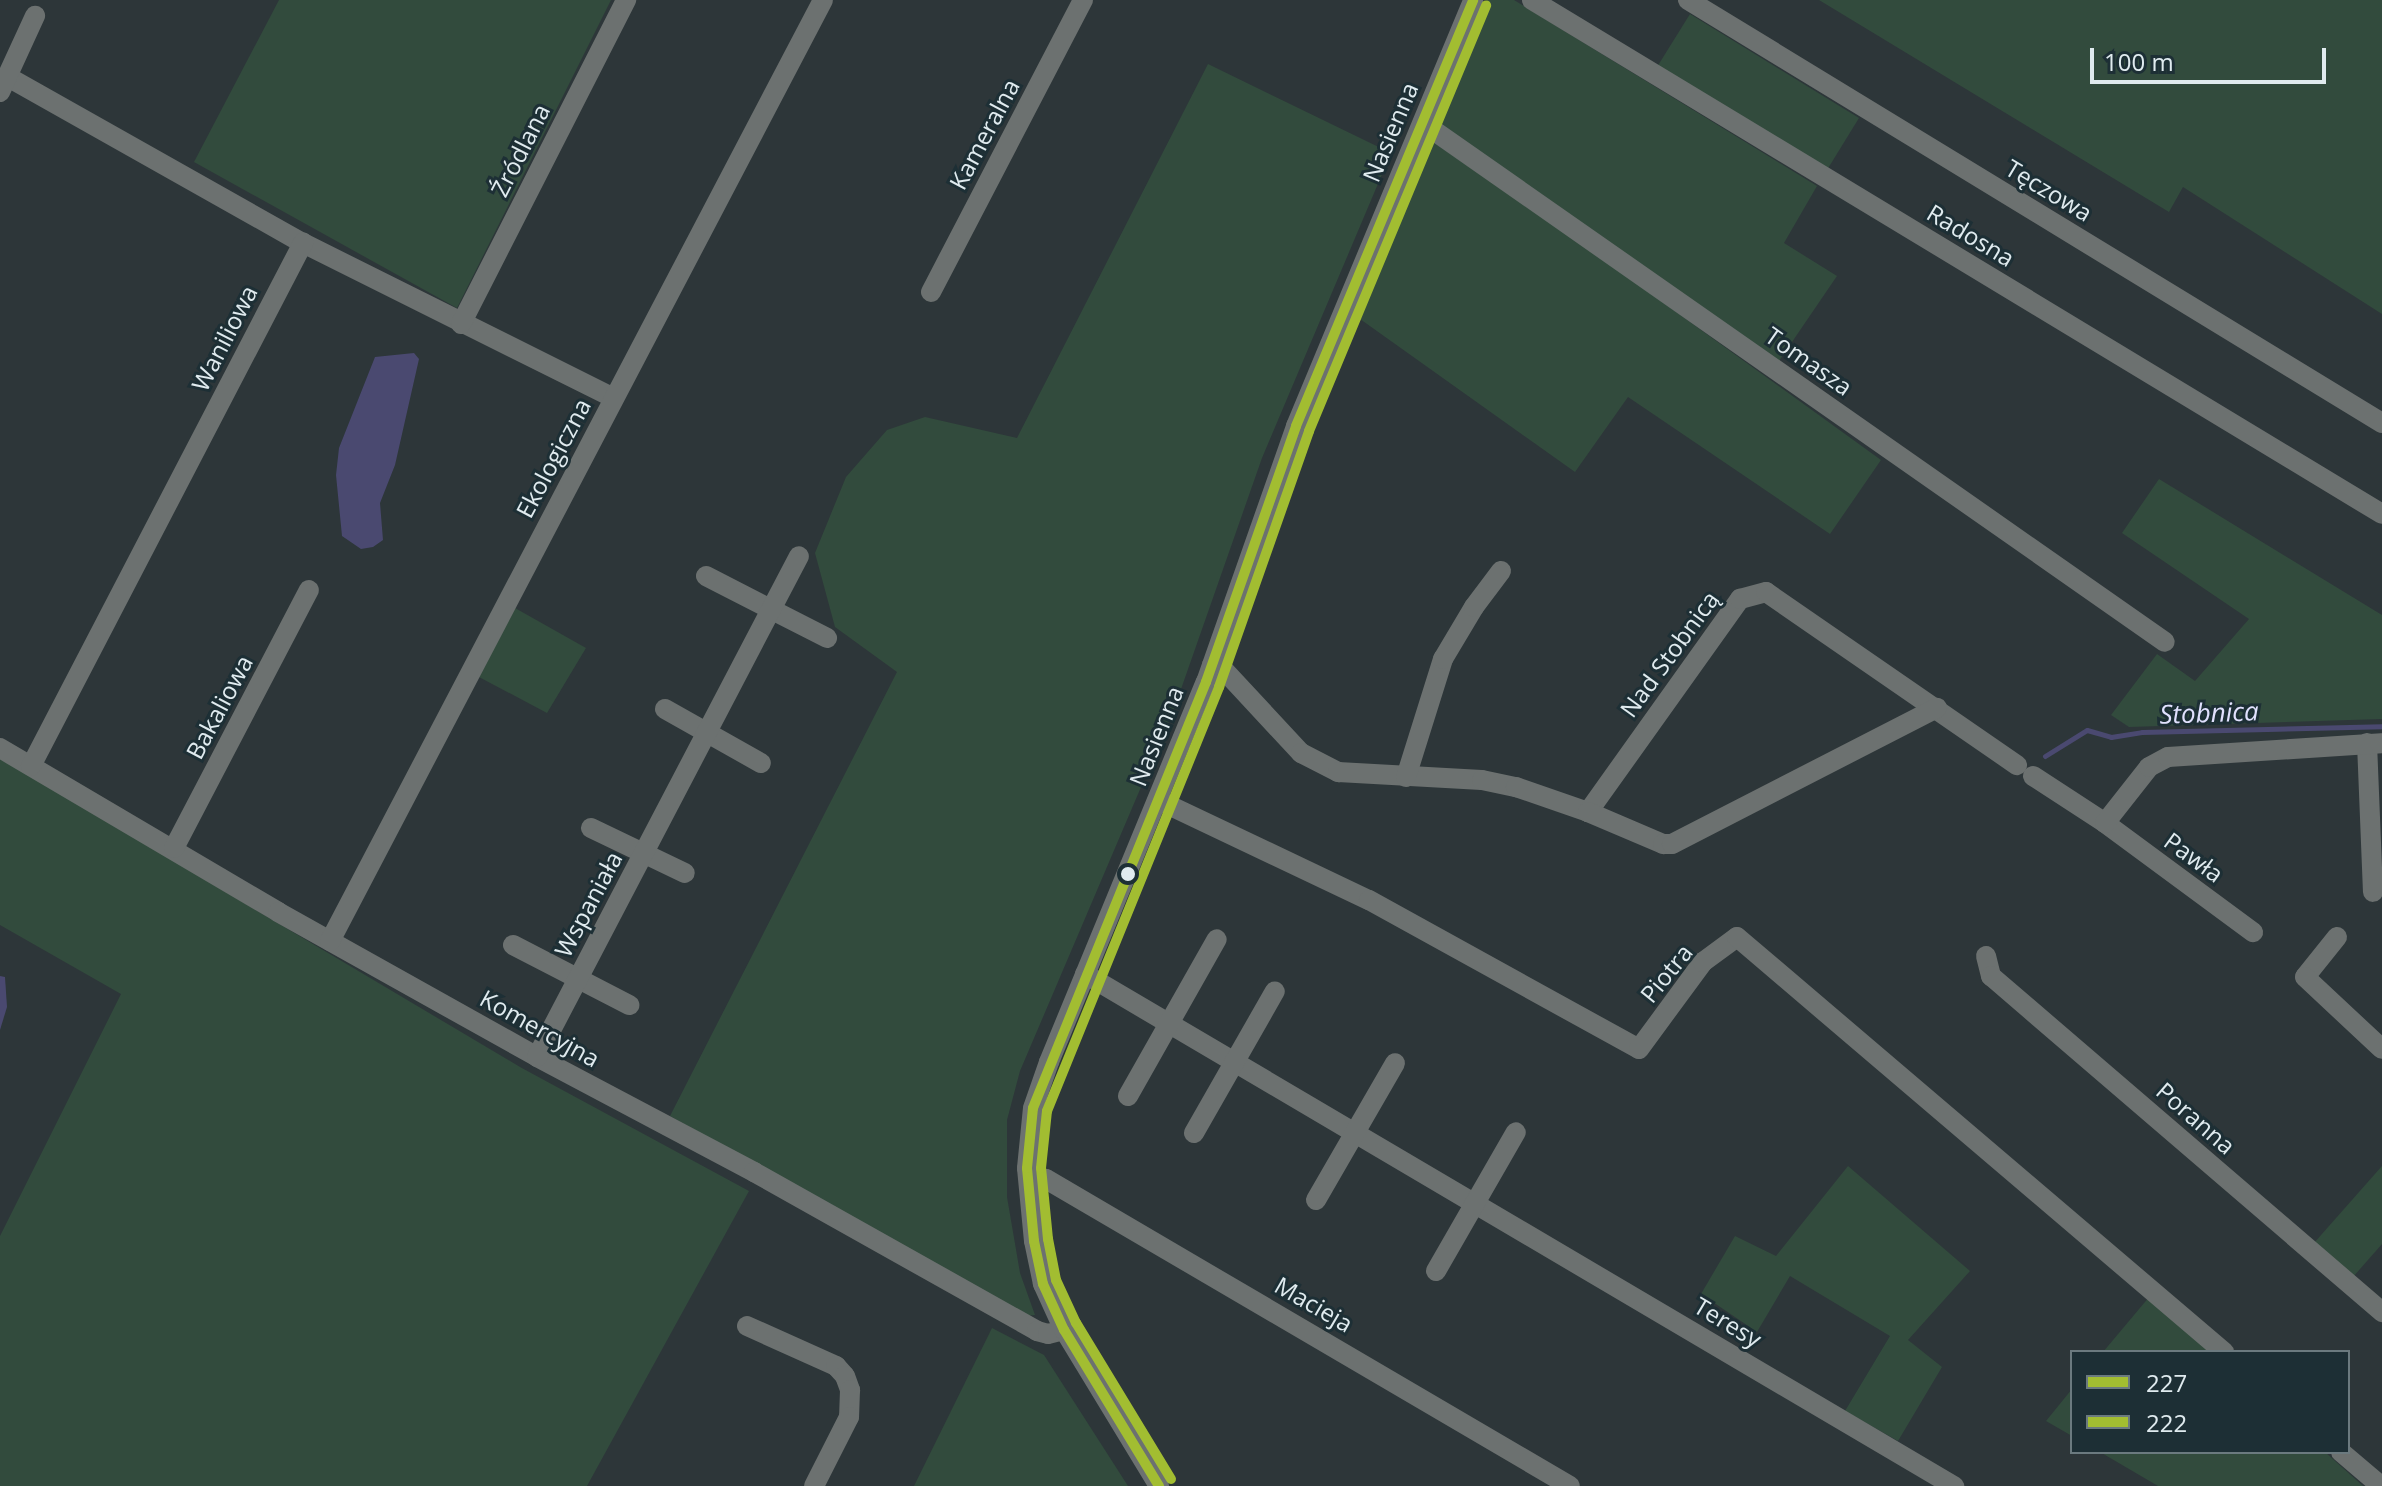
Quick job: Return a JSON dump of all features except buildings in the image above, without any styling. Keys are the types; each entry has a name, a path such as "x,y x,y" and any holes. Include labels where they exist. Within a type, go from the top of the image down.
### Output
{"street":[{"name":"Źródlana","path":"461,324 626,0"},
{"name":"Ekologiczna","path":"330,941 823,0"},
{"name":"Kameralna","path":"931,292 1083,0"},
{"name":"Nasienna","path":"1159,1486 1064,1330 1047,1295 1037,1260 1028,1175 1028,1144 1037,1094 1212,665 1296,426 1473,0"},
{"name":"Radosna","path":"1532,0 2382,514"},
{"name":"Tęczowa","path":"1688,0 2382,423"},
{"path":"35,16 4,85 303,243 614,398"},
{"name":"Tomasza","path":"1423,123 2165,642"},
{"name":"Waniliowa","path":"31,766 303,243"},
{"name":"Wspaniała","path":"537,1057 799,556"},
{"path":"1406,777 1443,659 1474,607 1501,571"},
{"path":"706,576 827,638"},
{"name":"Bakaliowa","path":"174,848 309,590"},
{"name":"Nad Stobnicą","path":"1588,812 1740,599 1766,592 2105,823"},
{"path":"1212,665 1223,669 1314,763 1338,772 1505,784 1588,812 1663,844 1672,844 1937,708"},
{"path":"665,709 761,763"},
{"path":"2105,823 2149,767 2168,757 2375,743 2373,892"},
{"name":"Komercyjna","path":"0,748 330,941 537,1057 754,1172 1037,1331 1048,1334 1064,1330"},
{"name":"Piotra","path":"1158,800 1369,900 1639,1049 1703,962 1737,937 2222,1350"},
{"name":"Pawła","path":"2105,823 2253,932"},
{"name":"Wspaniała","path":"591,828 685,873"},
{"path":"2337,937 2305,977 2382,1049"},
{"path":"1128,1096 1217,939"},
{"name":"Wspaniała","path":"513,945 629,1005"},
{"name":"Poranna","path":"1986,956 1991,976 2382,1312"},
{"name":"Teresy","path":"1085,974 1954,1486"},
{"path":"1194,1133 1275,991"},
{"path":"1316,1200 1395,1063"},
{"path":"1436,1271 1516,1132"},
{"name":"Macieja","path":"1028,1175 1046,1179 1570,1486"},
{"path":"747,1326 836,1366 845,1376 850,1390 849,1417 814,1486"},
{"path":"2343,1454 2381,1486"}],"green space":[{"path":"279,0 611,0 457,308 194,162"},
{"path":"1487,0 1514,0 1817,186 1784,243 1837,276 1775,367 1439,125"},
{"path":"1819,0 2382,0 2382,314 2183,187 2169,212"},
{"path":"1690,14 1859,118 1827,170 1657,67"},
{"path":"1208,64 1391,153 1262,458 1173,712 1020,1071 1007,1120 1007,1197 1020,1273 1035,1315 1025,1316 670,1116 897,672 835,627 815,553 846,477 887,430 925,417 1017,438"},
{"path":"1430,140 1593,252 1881,460 1830,534 1628,397 1575,472 1353,314"},
{"path":"2159,479 2382,615 2382,719 2129,727 2111,715 2157,654 2195,681 2249,619 2122,533"},
{"path":"515,608 586,648 547,713 479,677"},
{"path":"0,758 520,1067 749,1191 587,1486 0,1486 0,1236 121,994 0,925"},
{"path":"1848,1166 1970,1271 1908,1340 1942,1367 1898,1441 1845,1411 1890,1336 1790,1276 1757,1332 1701,1294 1735,1236 1776,1256"},
{"path":"2382,1166 2382,1244 2353,1277 2314,1243"},
{"path":"2150,1296 2211,1350 2105,1350"},
{"path":"992,1328 1044,1355 1128,1486 914,1486"},
{"path":"2070,1391 2070,1435 2046,1421"},
{"path":"2103,1454 2327,1454 2363,1486 2158,1486"}],"shaded area":[{"path":"414,353 419,359 395,465 380,503 383,540 373,547 361,549 342,536 336,475 339,448 375,357"},
{"path":"0,976 5,977 7,1007 0,1030"}],"waterway":[{"name":"Stobnica","path":"2045,756 2087,730 2111,737 2142,732 2382,726"}],"transit line":[{"name":"227","path":"1159,1486 1064,1330 1043,1284 1034,1241 1027,1168 1033,1108 1206,682 1296,426 1473,0"},
{"name":"222","path":"1171,1479 1076,1323 1056,1280 1048,1239 1041,1168 1047,1111 1219,687 1309,431 1486,5"}]}
